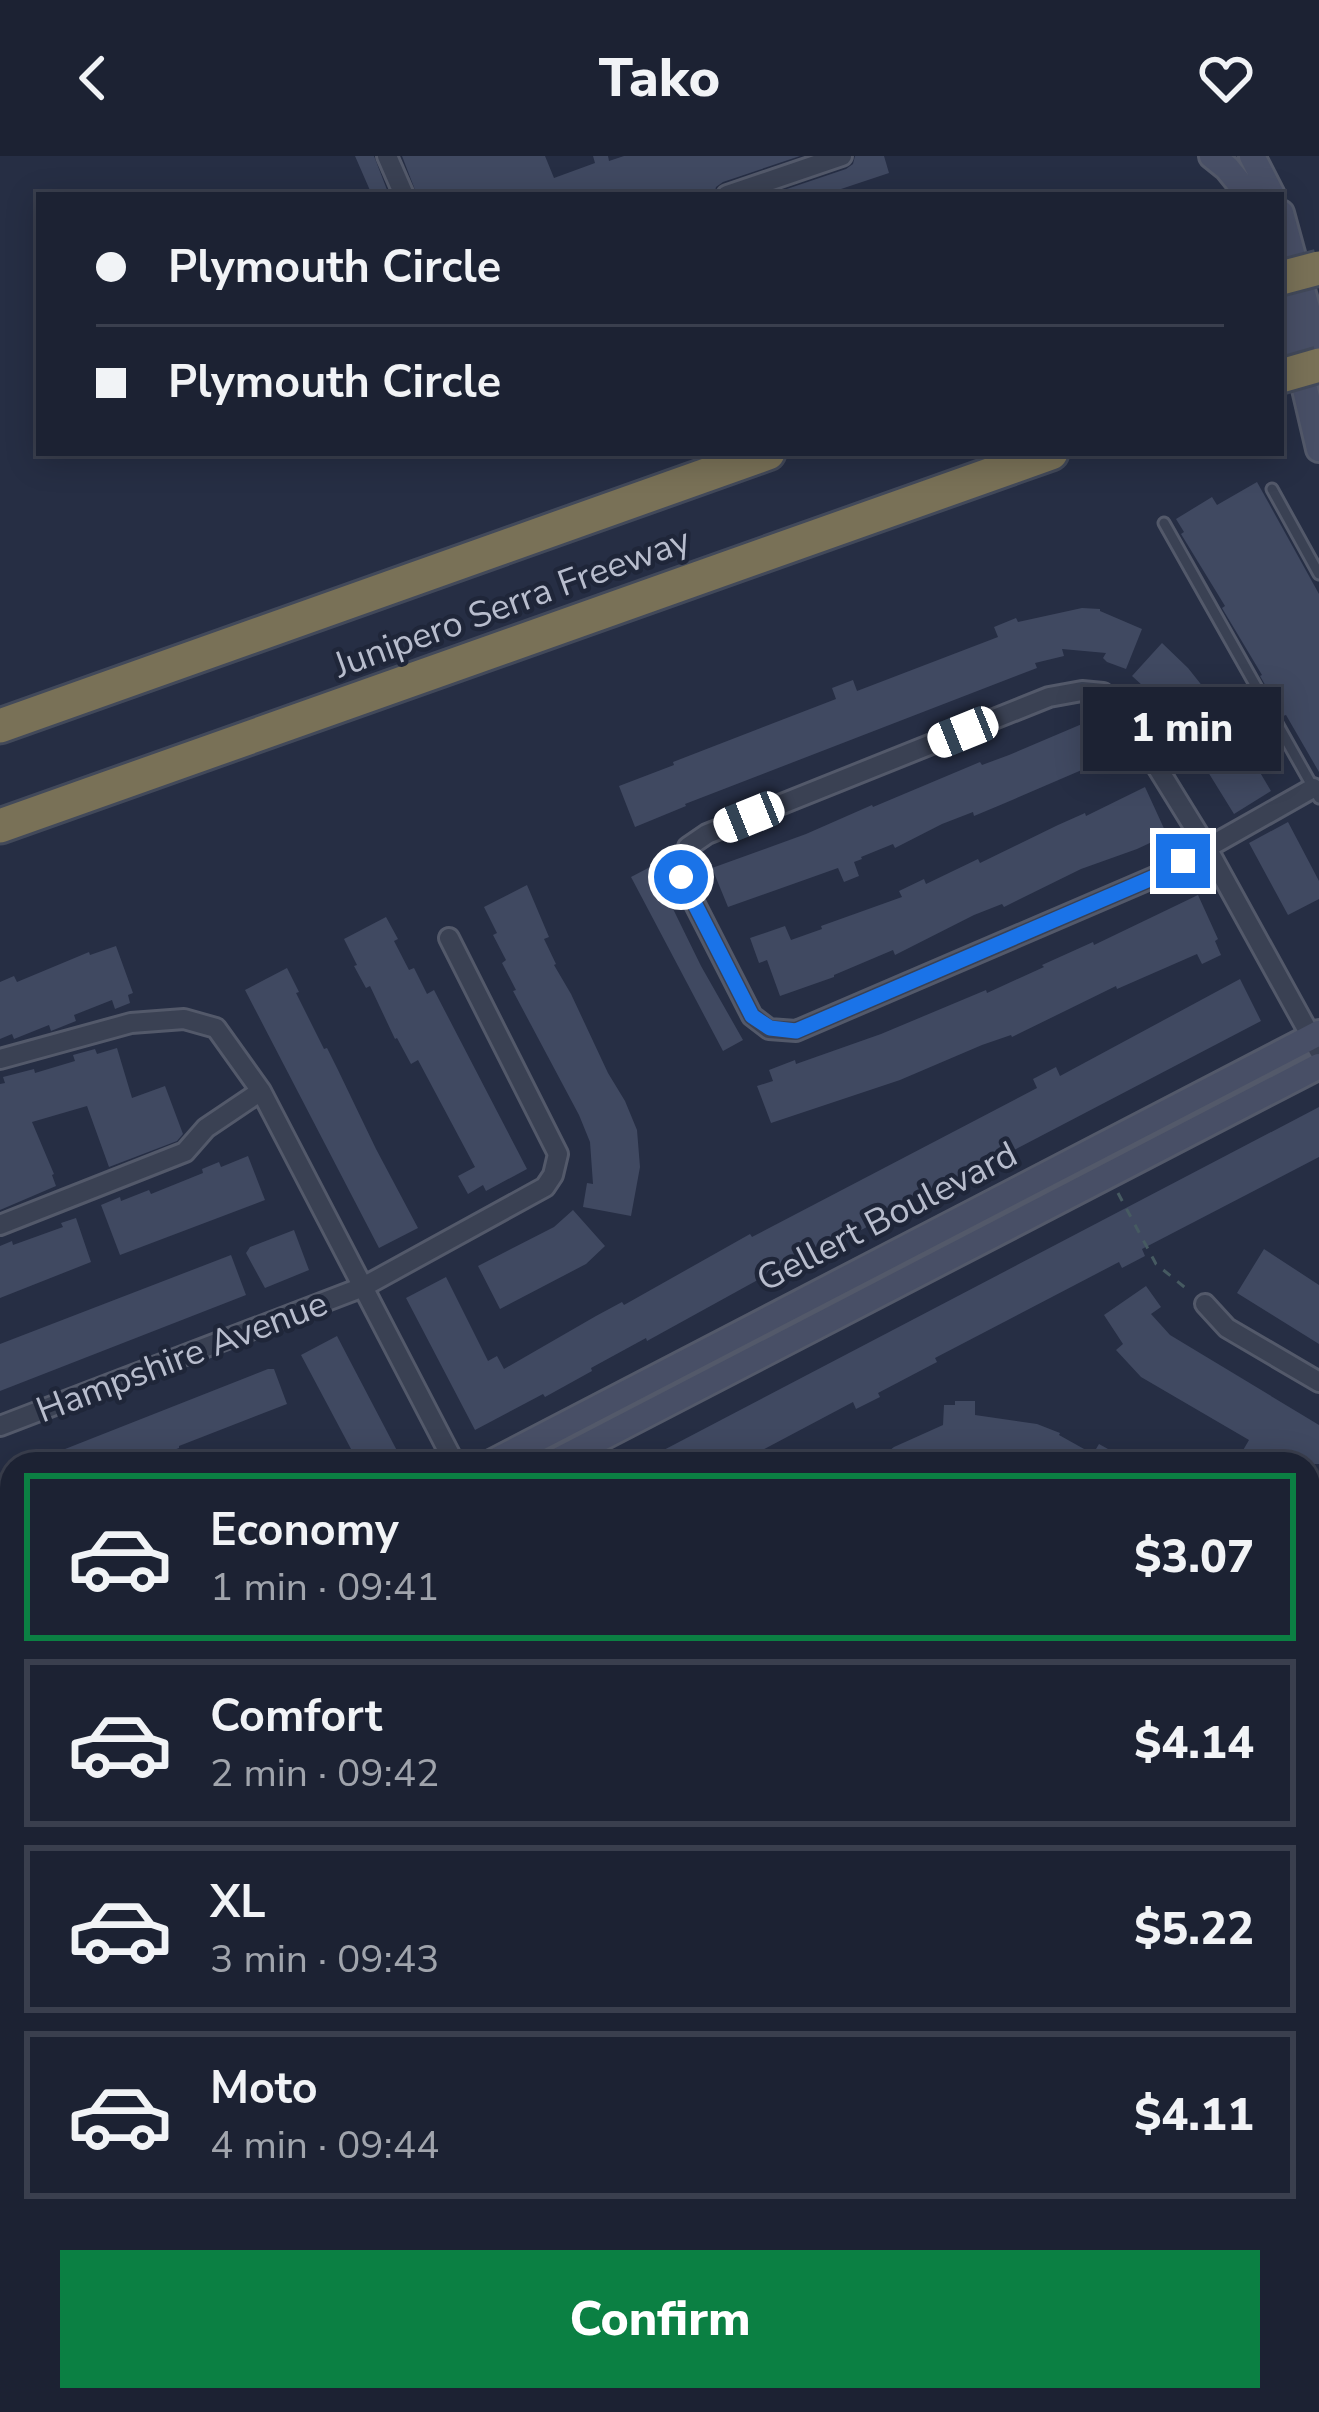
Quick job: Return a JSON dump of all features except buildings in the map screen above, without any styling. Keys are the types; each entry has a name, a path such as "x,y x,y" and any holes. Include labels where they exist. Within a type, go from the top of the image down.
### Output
{"highway":[{"path":"1284,281 1319,268"},
{"path":"1284,375 1319,365"},
{"name":"Junipero Serra Freeway","path":"0,726 760,456"},
{"name":"Junipero Serra Freeway","path":"0,826 1043,456"}],"main road":[{"path":"1212,156 1247,192"},
{"path":"1252,156 1270,192"},
{"path":"1284,225 1319,352"},
{"path":"1284,295 1319,449"},
{"name":"Gellert Boulevard","path":"512,1452 1317,1040"},
{"name":"Gellert Boulevard","path":"574,1452 1319,1066"}],"street":[{"path":"387,156 403,192"},
{"path":"737,192 842,156"},
{"path":"1316,793 1207,848 1159,875 796,1031 770,1028 752,1016 681,877 688,847 707,834 1049,698 1082,691 1103,693 1133,728 1207,848 1317,1040"},
{"name":"Hampshire Avenue","path":"0,1426 363,1287 545,1187 558,1154 449,938"},
{"path":"0,1059 131,1022 184,1019 216,1028 261,1091 449,1452"},
{"path":"0,1226 185,1152 206,1128 261,1091"},
{"path":"1205,1304 1227,1328 1319,1382"}],"lane":[{"path":"1272,490 1319,574"},
{"path":"1164,523 1316,793"},
{"path":"1306,550 1319,545"}],"path":[{"path":"1108,1175 1156,1264 1205,1304"}],"route":[{"path":"681,877 752,1016 770,1028 796,1031 1183,861"}]}
